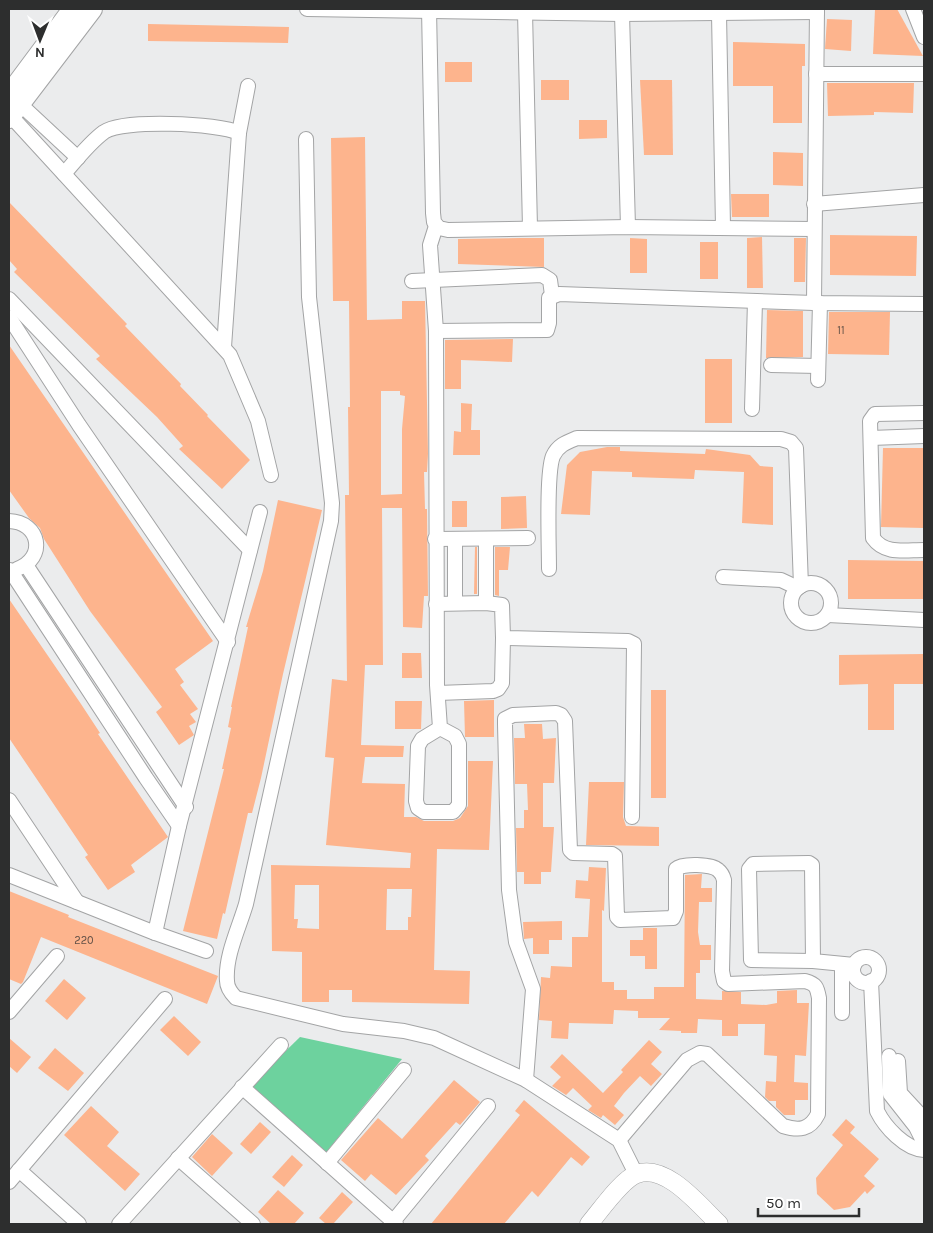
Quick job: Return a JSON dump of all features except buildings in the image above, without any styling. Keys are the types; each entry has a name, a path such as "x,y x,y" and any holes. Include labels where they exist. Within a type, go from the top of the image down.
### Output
{"main road":[{"path":"11,109 73,9"},
{"path":"11,109 92,9"}],"street":[{"path":"307,9 561,11 622,14 661,11 720,14 817,10 814,229 818,373 771,365"},
{"path":"913,9 924,37"},
{"path":"429,10 433,213 436,226 430,245 436,331 435,539 440,728"},
{"path":"525,12 530,228"},
{"path":"622,14 628,227"},
{"path":"720,14 723,227"},
{"path":"816,74 924,74"},
{"path":"224,347 239,133 248,86"},
{"path":"11,109 78,158"},
{"path":"11,109 64,174 224,347 239,373 249,396 267,451 271,475"},
{"path":"64,174 104,132 124,124 220,127 239,133"},
{"path":"306,139 309,298 332,503 331,521 246,904 229,961 226,981 229,990 236,998 343,1024 404,1031 434,1038 526,1080 619,1140 636,1174"},
{"path":"814,204 924,195"},
{"path":"436,226 448,230 628,227 814,229"},
{"path":"412,281 542,275 550,280 552,295 548,301 549,323 547,330 436,331"},
{"path":"552,295 817,303 924,304"},
{"path":"9,298 250,550"},
{"path":"752,409 755,301"},
{"path":"9,317 79,425 228,642"},
{"path":"924,413 875,414 870,421 873,538 879,546 886,550 924,550"},
{"path":"871,438 924,436"},
{"path":"549,569 551,466 559,448 566,442 577,438 781,439 791,442 796,448 797,589 791,607 797,619 810,624 817,623 828,615 924,620"},
{"path":"154,933 260,512"},
{"path":"9,521 24,524 35,536 35,552 26,565 9,569 146,778 180,826"},
{"path":"435,539 528,538"},
{"path":"455,539 456,603"},
{"path":"486,539 486,603"},
{"path":"26,565 186,807"},
{"path":"723,581 797,589 816,584 827,591 831,603 828,615"},
{"path":"436,604 486,603 502,605 503,638 502,683 498,689 493,691 438,693"},
{"path":"503,638 628,641 634,644 632,817"},
{"path":"526,1080 533,989 516,942 509,890 505,724 506,719 514,715 556,713 561,715 565,721 570,850 573,853 612,854 615,856 617,917 620,920 673,918 676,911 676,869 684,864 714,868 723,875 724,880 722,971 724,981 728,984 805,981 813,983 817,988 819,998 818,1114 814,1123 806,1128 795,1130 783,1126 707,1054 700,1053 687,1060 619,1140"},
{"path":"440,728 455,736 459,744 459,805 453,812 424,812 418,808 416,801 418,746 422,739 440,728"},
{"path":"9,800 77,902"},
{"path":"813,961 812,865 809,863 753,864 749,870 750,959 813,961 848,965 863,957 875,960 879,972 872,981 877,1111 886,1125 905,1142 915,1148 924,1150"},
{"path":"9,875 154,933 206,951"},
{"path":"9,1012 15,995 57,956"},
{"path":"848,965 859,980 872,981"},
{"path":"842,1013 848,965"},
{"path":"9,1182 165,999"},
{"path":"119,1224 281,1045"},
{"path":"924,1119 900,1093 894,1057 890,1094 916,1127 924,1143"},
{"path":"327,1163 404,1070"},
{"path":"242,1087 393,1223 488,1106"},
{"path":"178,1158 253,1224"},
{"path":"19,1170 79,1224"},
{"path":"589,1224 636,1174 650,1171 667,1177 720,1224"}],"green space":[{"path":"300,1037 402,1059 324,1155 249,1087"}]}
